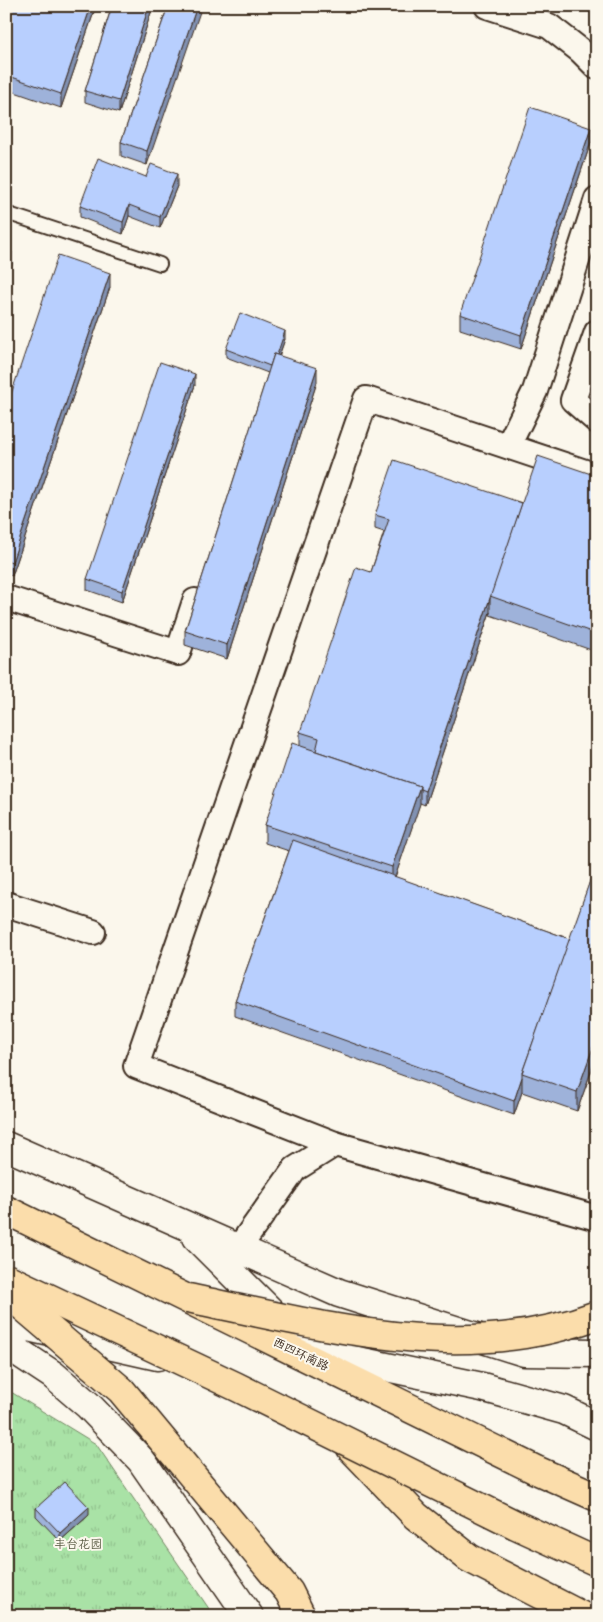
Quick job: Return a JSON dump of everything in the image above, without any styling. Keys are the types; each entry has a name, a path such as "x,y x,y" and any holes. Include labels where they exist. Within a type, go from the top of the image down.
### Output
{"highway":[{"name":"西四环南路","path":"6,1208 536,1470 597,1497"},
{"path":"6,1278 235,1386 516,1525 597,1562"},
{"path":"6,1292 121,1390 288,1592 312,1616"},
{"path":"188,1298 391,1337 446,1339 514,1336 580,1322 597,1315"},
{"path":"351,1448 416,1516 469,1558 582,1616"},
{"path":"288,1592 301,1616"}],"main road":[{"name":"西四环南路","path":"6,1146 184,1225 310,1351"},
{"name":"西四环南路","path":"6,1208 310,1351 482,1387 564,1410 597,1426"},
{"path":"184,1225 339,1293 524,1352 597,1353"},
{"path":"6,1278 176,1360 351,1448"},
{"path":"6,1322 176,1360"},
{"path":"6,1344 53,1375 88,1405 141,1460 249,1616"}],"street":[{"path":"487,6 549,26 581,51 597,67"},
{"path":"508,446 535,391 597,199"},
{"path":"597,332 573,400 597,421"},
{"path":"597,476 366,399 136,1066 335,1144 597,1218"},
{"path":"6,598 178,654 202,579"},
{"path":"6,904 92,932"},
{"path":"238,1249 295,1169 335,1144"}],"lane":[{"path":"6,213 160,264"}],"green space":[{"name":"丰台花园","path":"6,1389 96,1444 214,1616 6,1616"}],"building":[{"path":"6,6 91,6 61,94 6,75"},
{"path":"112,6 149,6 119,101 85,91"},
{"path":"168,6 197,6 147,151 121,142"},
{"path":"530,107 591,128 521,335 460,314"},
{"path":"98,158 146,177 151,164 177,174 160,217 129,205 123,222 80,206"},
{"path":"6,250 12,252 6,268"},
{"path":"58,255 110,273 12,562 6,560 6,409"},
{"path":"240,313 285,331 277,355 274,354 270,366 226,349"},
{"path":"274,354 317,368 227,645 185,631"},
{"path":"160,362 195,374 122,591 87,579"},
{"path":"538,456 597,476 597,634 490,596"},
{"path":"394,460 522,503 425,791 420,789 420,786 316,751 319,738 300,732 356,567 371,572 389,519 375,515"},
{"path":"292,743 420,786 392,867 265,825"},
{"path":"293,840 570,939 522,1073 514,1101 235,1001"},
{"path":"597,861 597,1036 577,1092 522,1073"},
{"path":"65,1482 89,1507 60,1533 36,1508"}]}
